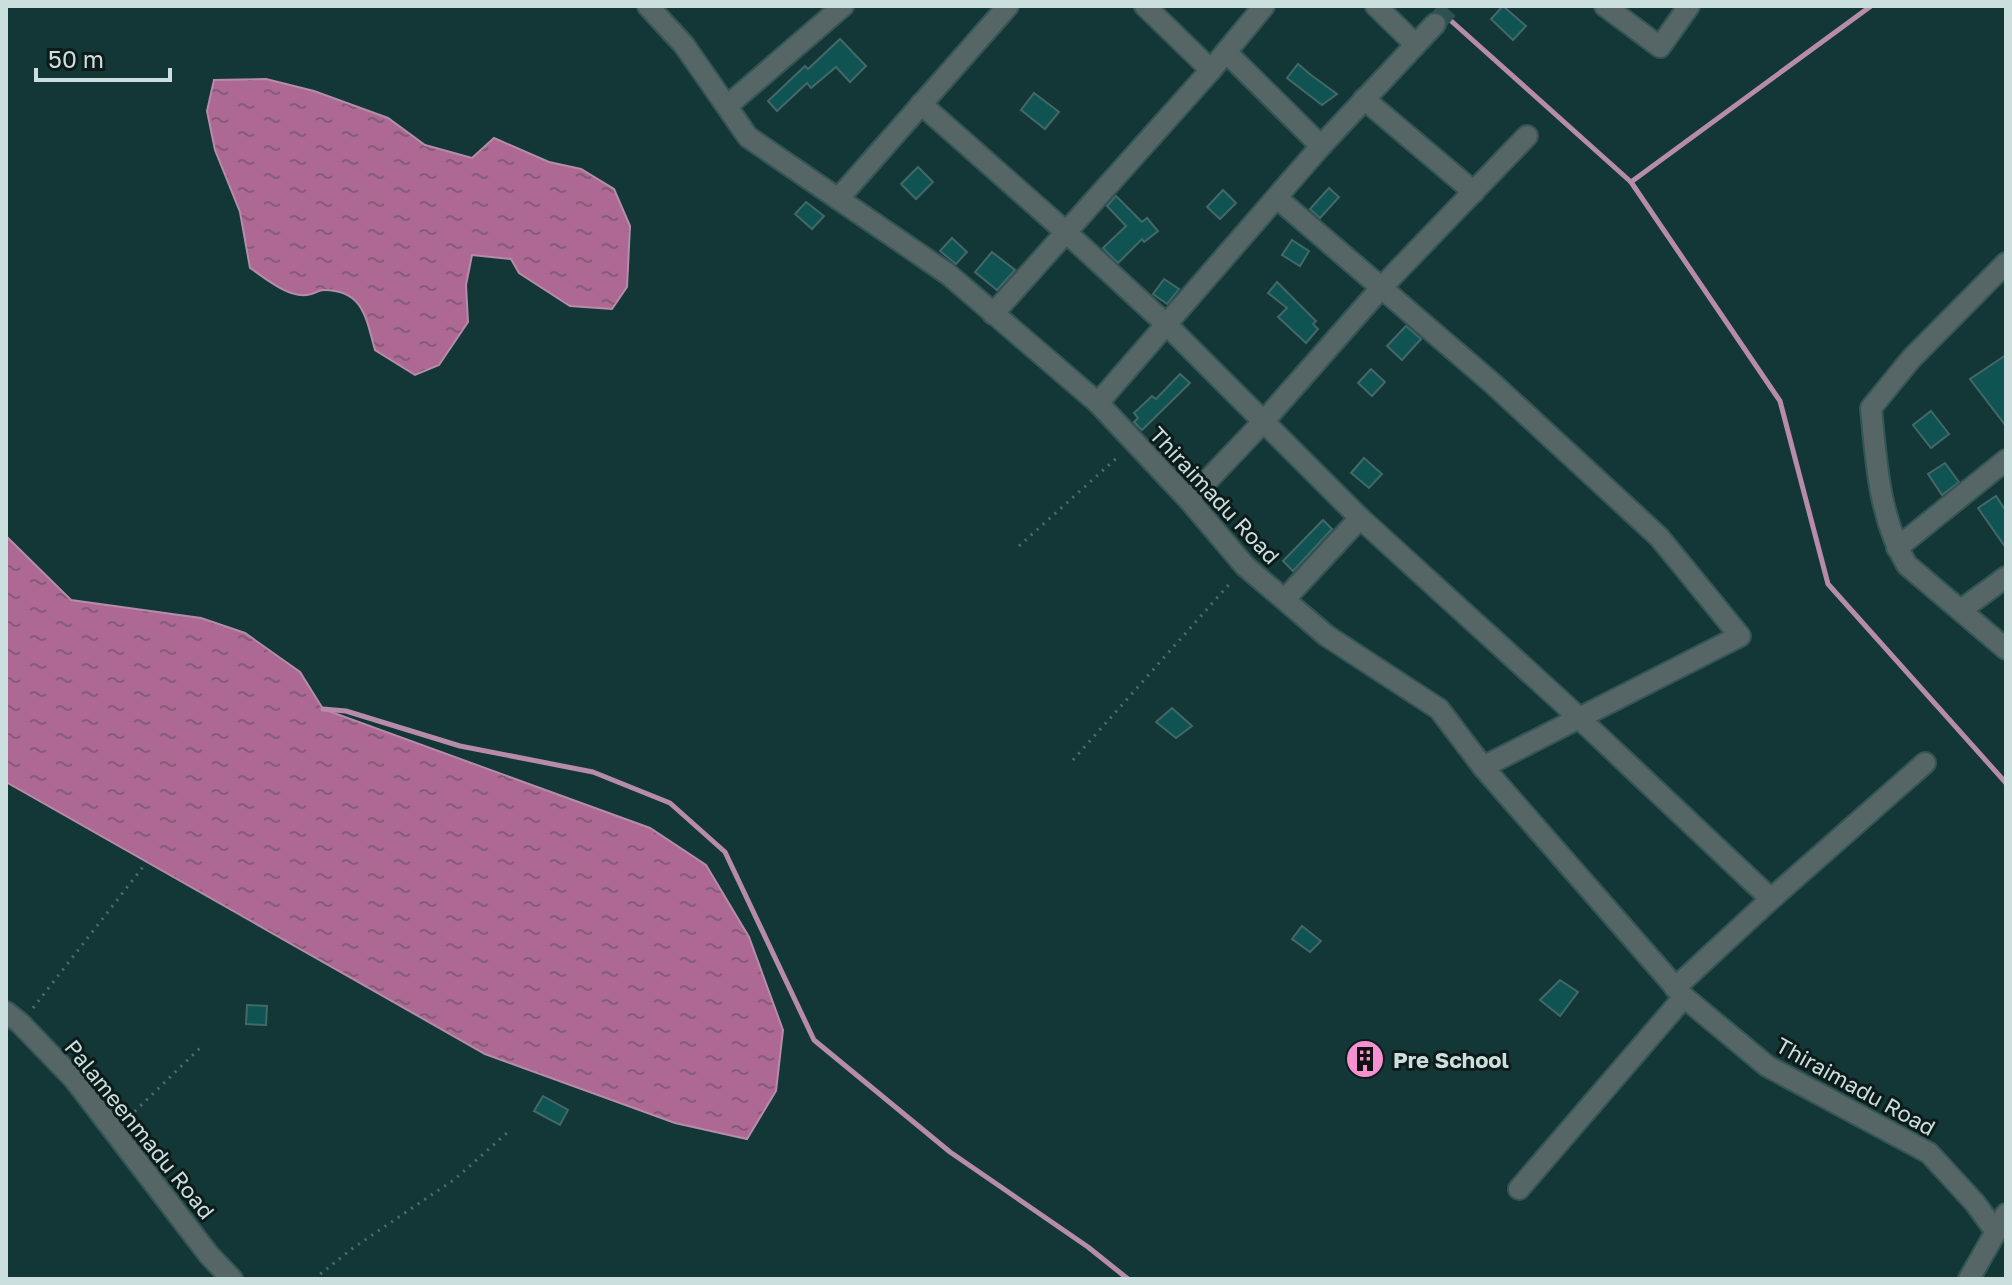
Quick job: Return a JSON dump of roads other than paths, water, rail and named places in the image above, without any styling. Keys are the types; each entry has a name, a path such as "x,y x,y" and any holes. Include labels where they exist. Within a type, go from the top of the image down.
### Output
{"street":[{"name":"Thiraimadu Road","path":"648,6 684,45 748,137 948,274 1098,403 1189,500 1245,566 1327,636 1439,709 1483,767 1680,993 1767,1066 1929,1153 1975,1203 2001,1223"},
{"path":"727,106 843,6"},
{"path":"838,199 1008,6"},
{"path":"1145,6 1211,70"},
{"path":"993,314 1211,70 1264,6"},
{"path":"1376,6 1415,44"},
{"path":"1605,6 1660,47 1689,6"},
{"path":"1098,403 1321,146 1435,24"},
{"path":"1226,52 1321,146"},
{"path":"1364,99 1474,192"},
{"path":"921,104 1167,325 1360,518 1771,899"},
{"path":"1189,500 1264,421 1381,288 1527,136"},
{"path":"1277,198 1491,382 1659,537 1740,636 1483,767"},
{"path":"2006,263 1911,359 1871,408 1877,476 1897,548 1907,565 2006,649"},
{"path":"1897,548 2006,460"},
{"path":"1285,599 1360,518"},
{"path":"1961,610 2006,577"},
{"path":"1519,1189 1680,993 1771,899 1925,763"},
{"name":"Palameenmadu Road","path":"13,1017 74,1079 209,1255 232,1279"},
{"path":"1969,1279 2001,1223"}],"water":[{"path":"266,79 314,91 388,118 425,145 472,158 494,138 549,162 581,169 614,189 630,226 627,287 612,309 570,306 519,273 511,259 472,255 466,285 468,322 439,365 415,375 375,350 361,308 348,295 324,290 309,295 291,293 250,268 240,212 215,150 207,111 214,80"},
{"path":"6,536 71,600 201,618 245,633 300,672 323,709 650,828 706,865 749,937 783,1030 776,1091 747,1139 675,1123 485,1054 6,782"}],"waterway":[{"path":"1443,6 1439,10 1631,182"},
{"path":"1871,6 1631,182 1780,401 1828,584 2006,783"},
{"path":"323,709 346,711 460,746 593,772 670,803 725,852 814,1040 950,1152 1088,1247 1128,1279"}],"tunnel":[{"path":"1435,24 1451,6"}],"place":[{"name":"Pre School","path":"1365,1059"}]}
